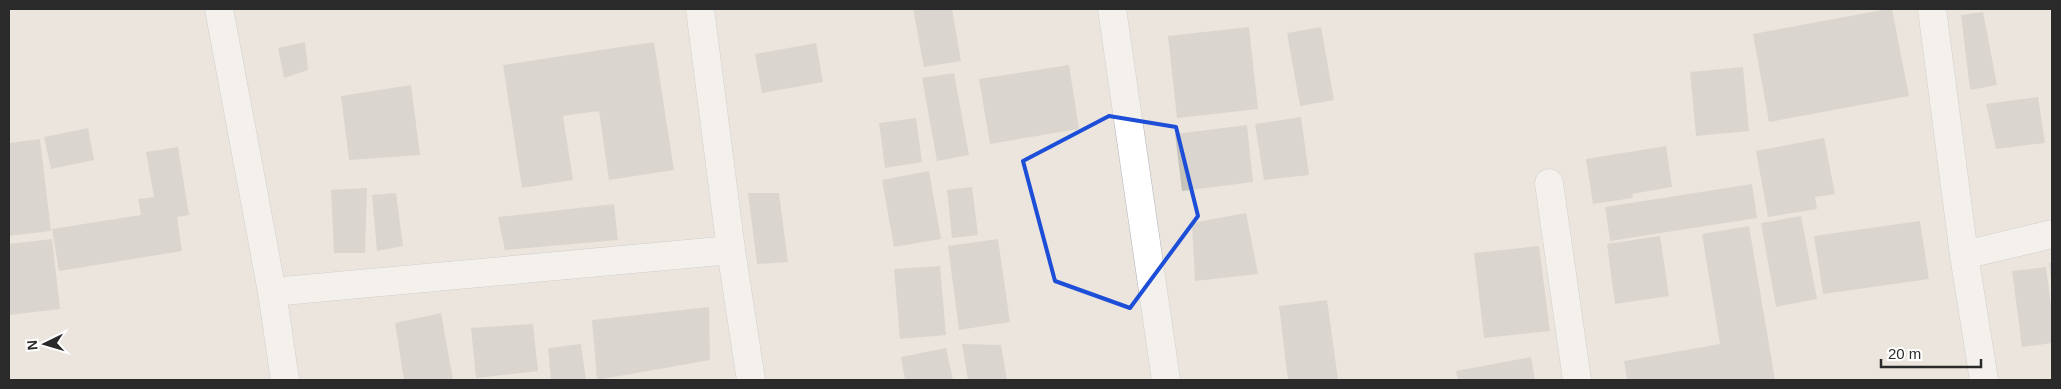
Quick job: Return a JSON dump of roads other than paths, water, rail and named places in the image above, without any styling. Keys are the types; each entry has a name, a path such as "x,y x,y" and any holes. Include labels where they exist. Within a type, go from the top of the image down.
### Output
{"street":[{"path":"219,9 272,292 285,380"},
{"path":"700,9 731,250 751,380"},
{"path":"1112,9 1166,380"},
{"path":"1932,9 1964,255 1984,380"},
{"path":"1549,183 1577,380"},
{"path":"1964,255 2052,234"},
{"path":"272,292 731,250"}]}
